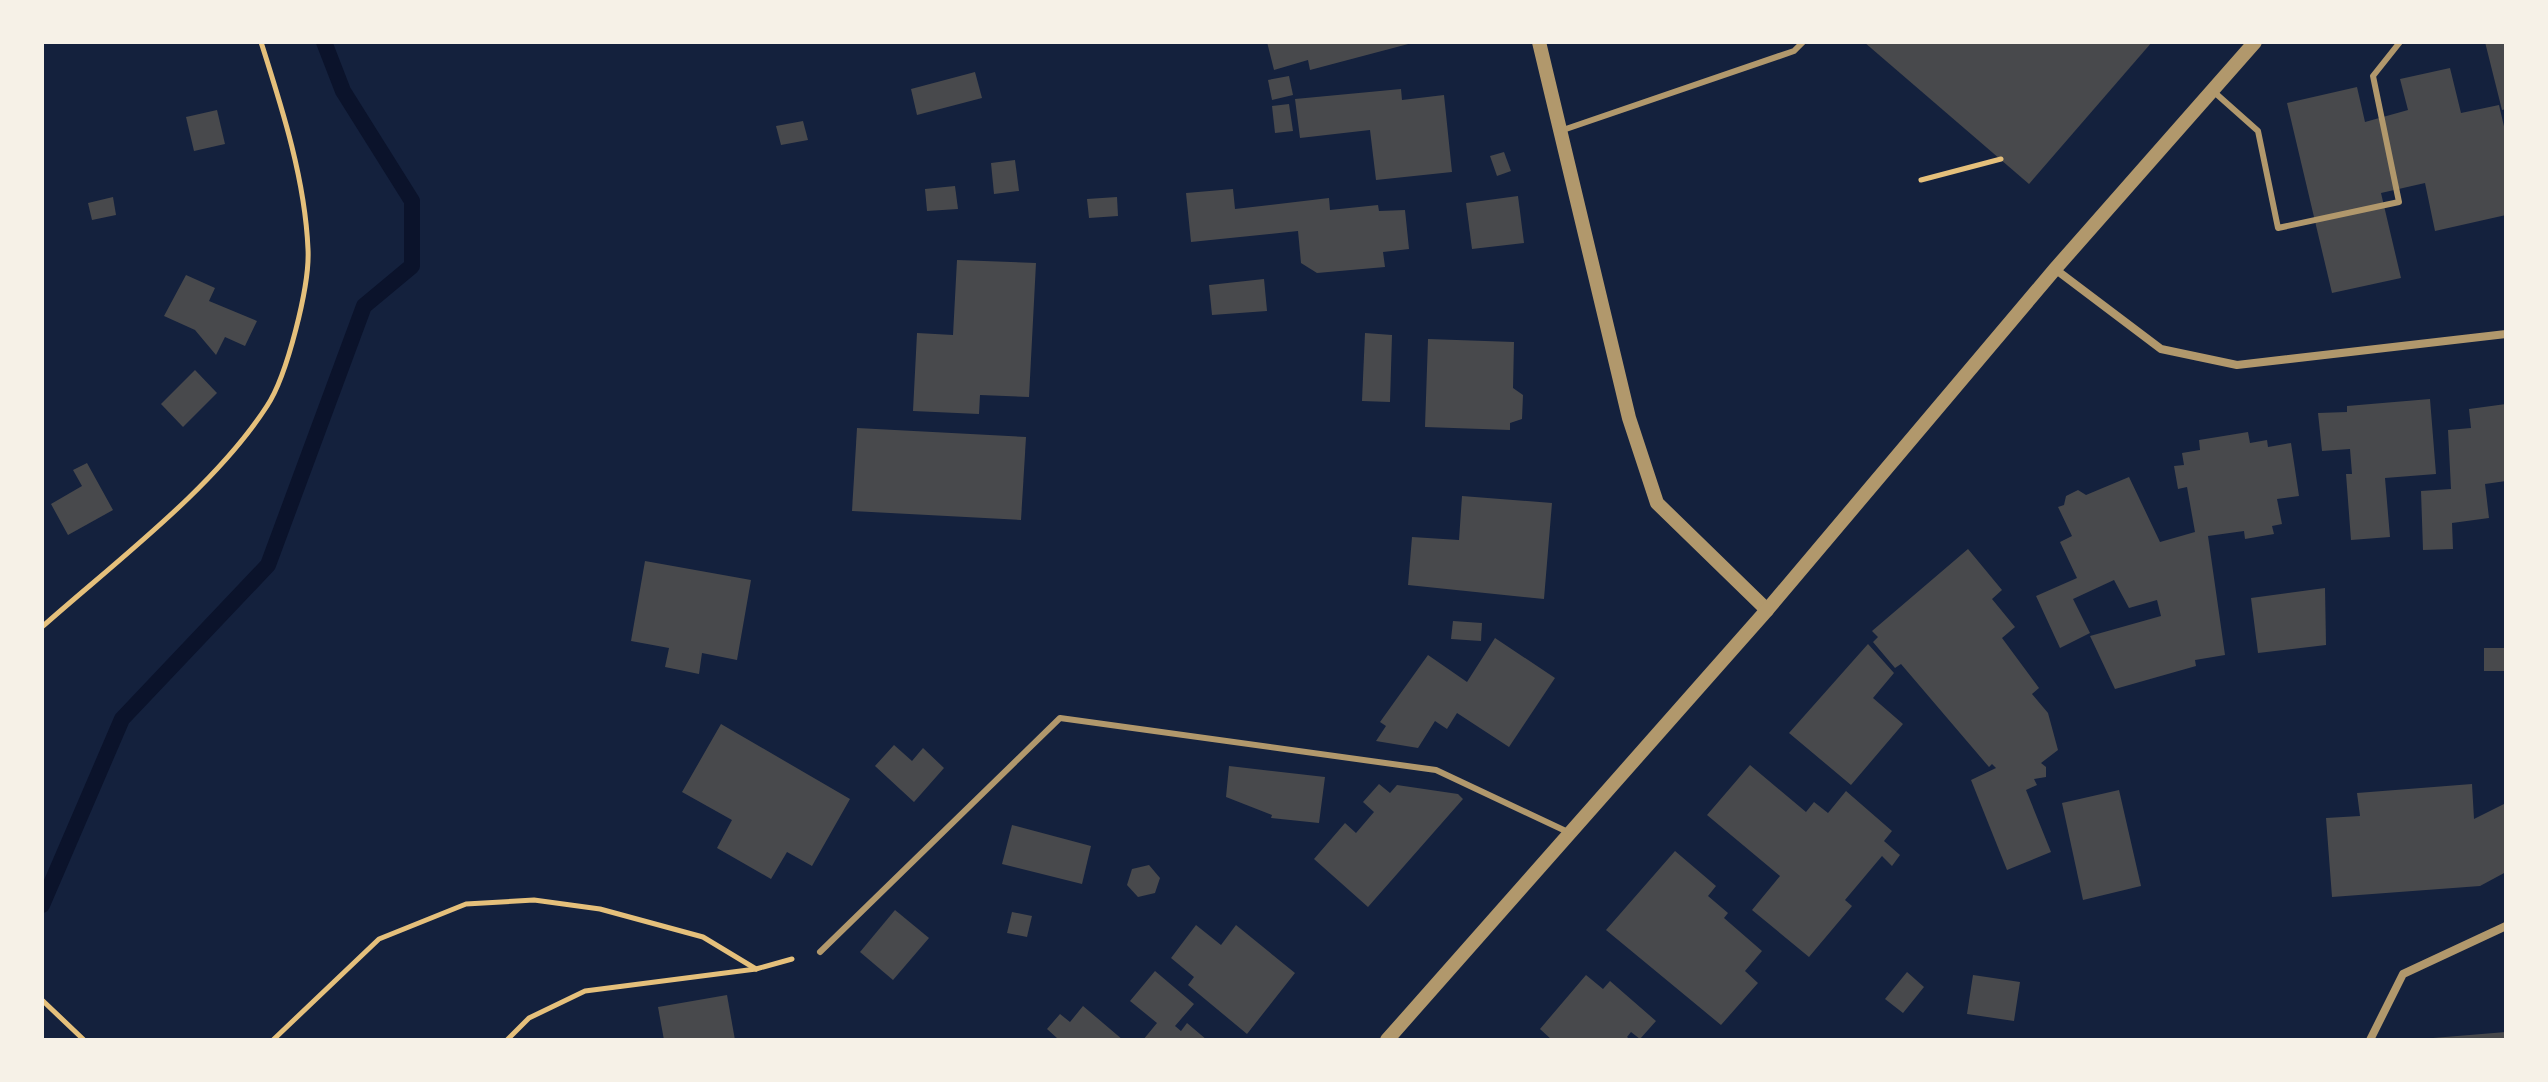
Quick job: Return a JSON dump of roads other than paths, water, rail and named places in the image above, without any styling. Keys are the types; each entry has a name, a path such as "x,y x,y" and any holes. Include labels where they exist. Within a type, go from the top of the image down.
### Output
{"street":[{"path":"1539,42 1629,418 1657,503 1767,610"},
{"path":"1387,1040 1767,610 2055,269 2255,42"},
{"path":"2055,269 2161,349 2237,365 2506,334"},
{"path":"2370,1040 2403,974 2506,926"}],"lane":[{"path":"1560,131 1794,51 1803,42"},
{"path":"2213,91 2258,131 2278,228 2399,202 2373,76 2400,42"},
{"path":"820,952 1060,718 1436,770 1570,833"}],"waterway":[{"path":"42,905 122,719 268,565 364,306 412,266 412,201 343,91 324,42"}]}
